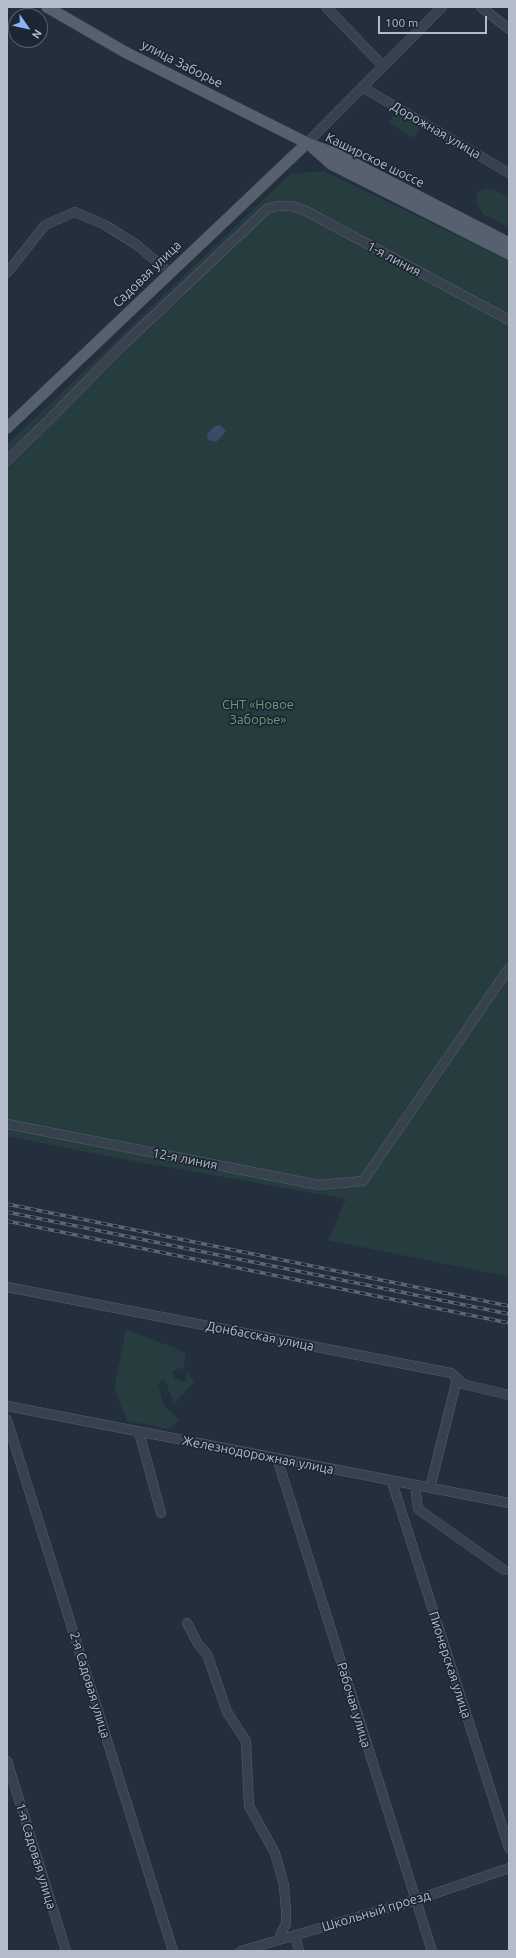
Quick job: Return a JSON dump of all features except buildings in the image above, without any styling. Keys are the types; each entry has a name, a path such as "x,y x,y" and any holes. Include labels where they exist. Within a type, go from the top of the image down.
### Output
{"main road":[{"name":"улица Заборье","path":"47,7 125,52 307,143"},
{"name":"Каширское шоссе","path":"307,143 336,154 509,243"},
{"name":"Каширское шоссе","path":"307,143 331,164 509,254"},
{"name":"Садовая улица","path":"7,428 169,272 307,143"}],"street":[{"path":"326,7 383,66"},
{"path":"307,143 442,7"},
{"path":"481,7 509,29"},
{"name":"Дорожная улица","path":"362,87 509,173"},
{"name":"1-я линия","path":"7,461 122,346 267,209 277,206 292,206 306,211 509,320"},
{"path":"7,273 45,225 75,212 105,225 136,245 169,272"},
{"name":"12-я линия","path":"7,1124 319,1185 363,1181 509,968"},
{"name":"Донбасская улица","path":"7,1287 451,1373 463,1384 509,1395"},
{"path":"430,1488 457,1379"},
{"name":"Железнодорожная улица","path":"7,1406 277,1458 392,1482 509,1503"},
{"name":"2-я Садовая улица","path":"7,1420 173,1951"},
{"path":"139,1432 161,1513"},
{"name":"Рабочая улица","path":"277,1458 432,1951"},
{"name":"Пионерская улица","path":"392,1482 509,1848"},
{"path":"415,1485 418,1509"},
{"path":"401,1510 418,1509 504,1570"},
{"path":"187,1623 198,1644 208,1654 227,1712 246,1741 249,1806 275,1853 284,1885 286,1924 280,1935 280,1939"},
{"name":"1-я Садовая улица","path":"7,1761 66,1951"},
{"name":"Школьный проезд","path":"241,1951 416,1900 509,1868"},
{"path":"295,1935 299,1951"}],"green space":[{"path":"396,112 421,127 414,138 389,123"},
{"name":"СНТ «Новое Заборье»","path":"324,171 509,261 509,1277 328,1240 346,1199 117,1158 7,1136 7,445 290,174"},
{"path":"484,188 495,190 509,197 509,227 483,214 479,208 477,203 477,193"},
{"path":"126,1330 173,1347 186,1354 184,1367 172,1371 175,1379 186,1382 187,1372 194,1382 174,1404 166,1383 162,1379 158,1384 164,1406 180,1420 169,1429 127,1421 114,1388"}],"water":[{"path":"220,425 226,431 224,434 216,442 208,440 207,434 215,426"}],"railway":[{"path":"7,1204 509,1306"},
{"path":"7,1212 509,1314"},
{"path":"7,1221 509,1323"}]}
